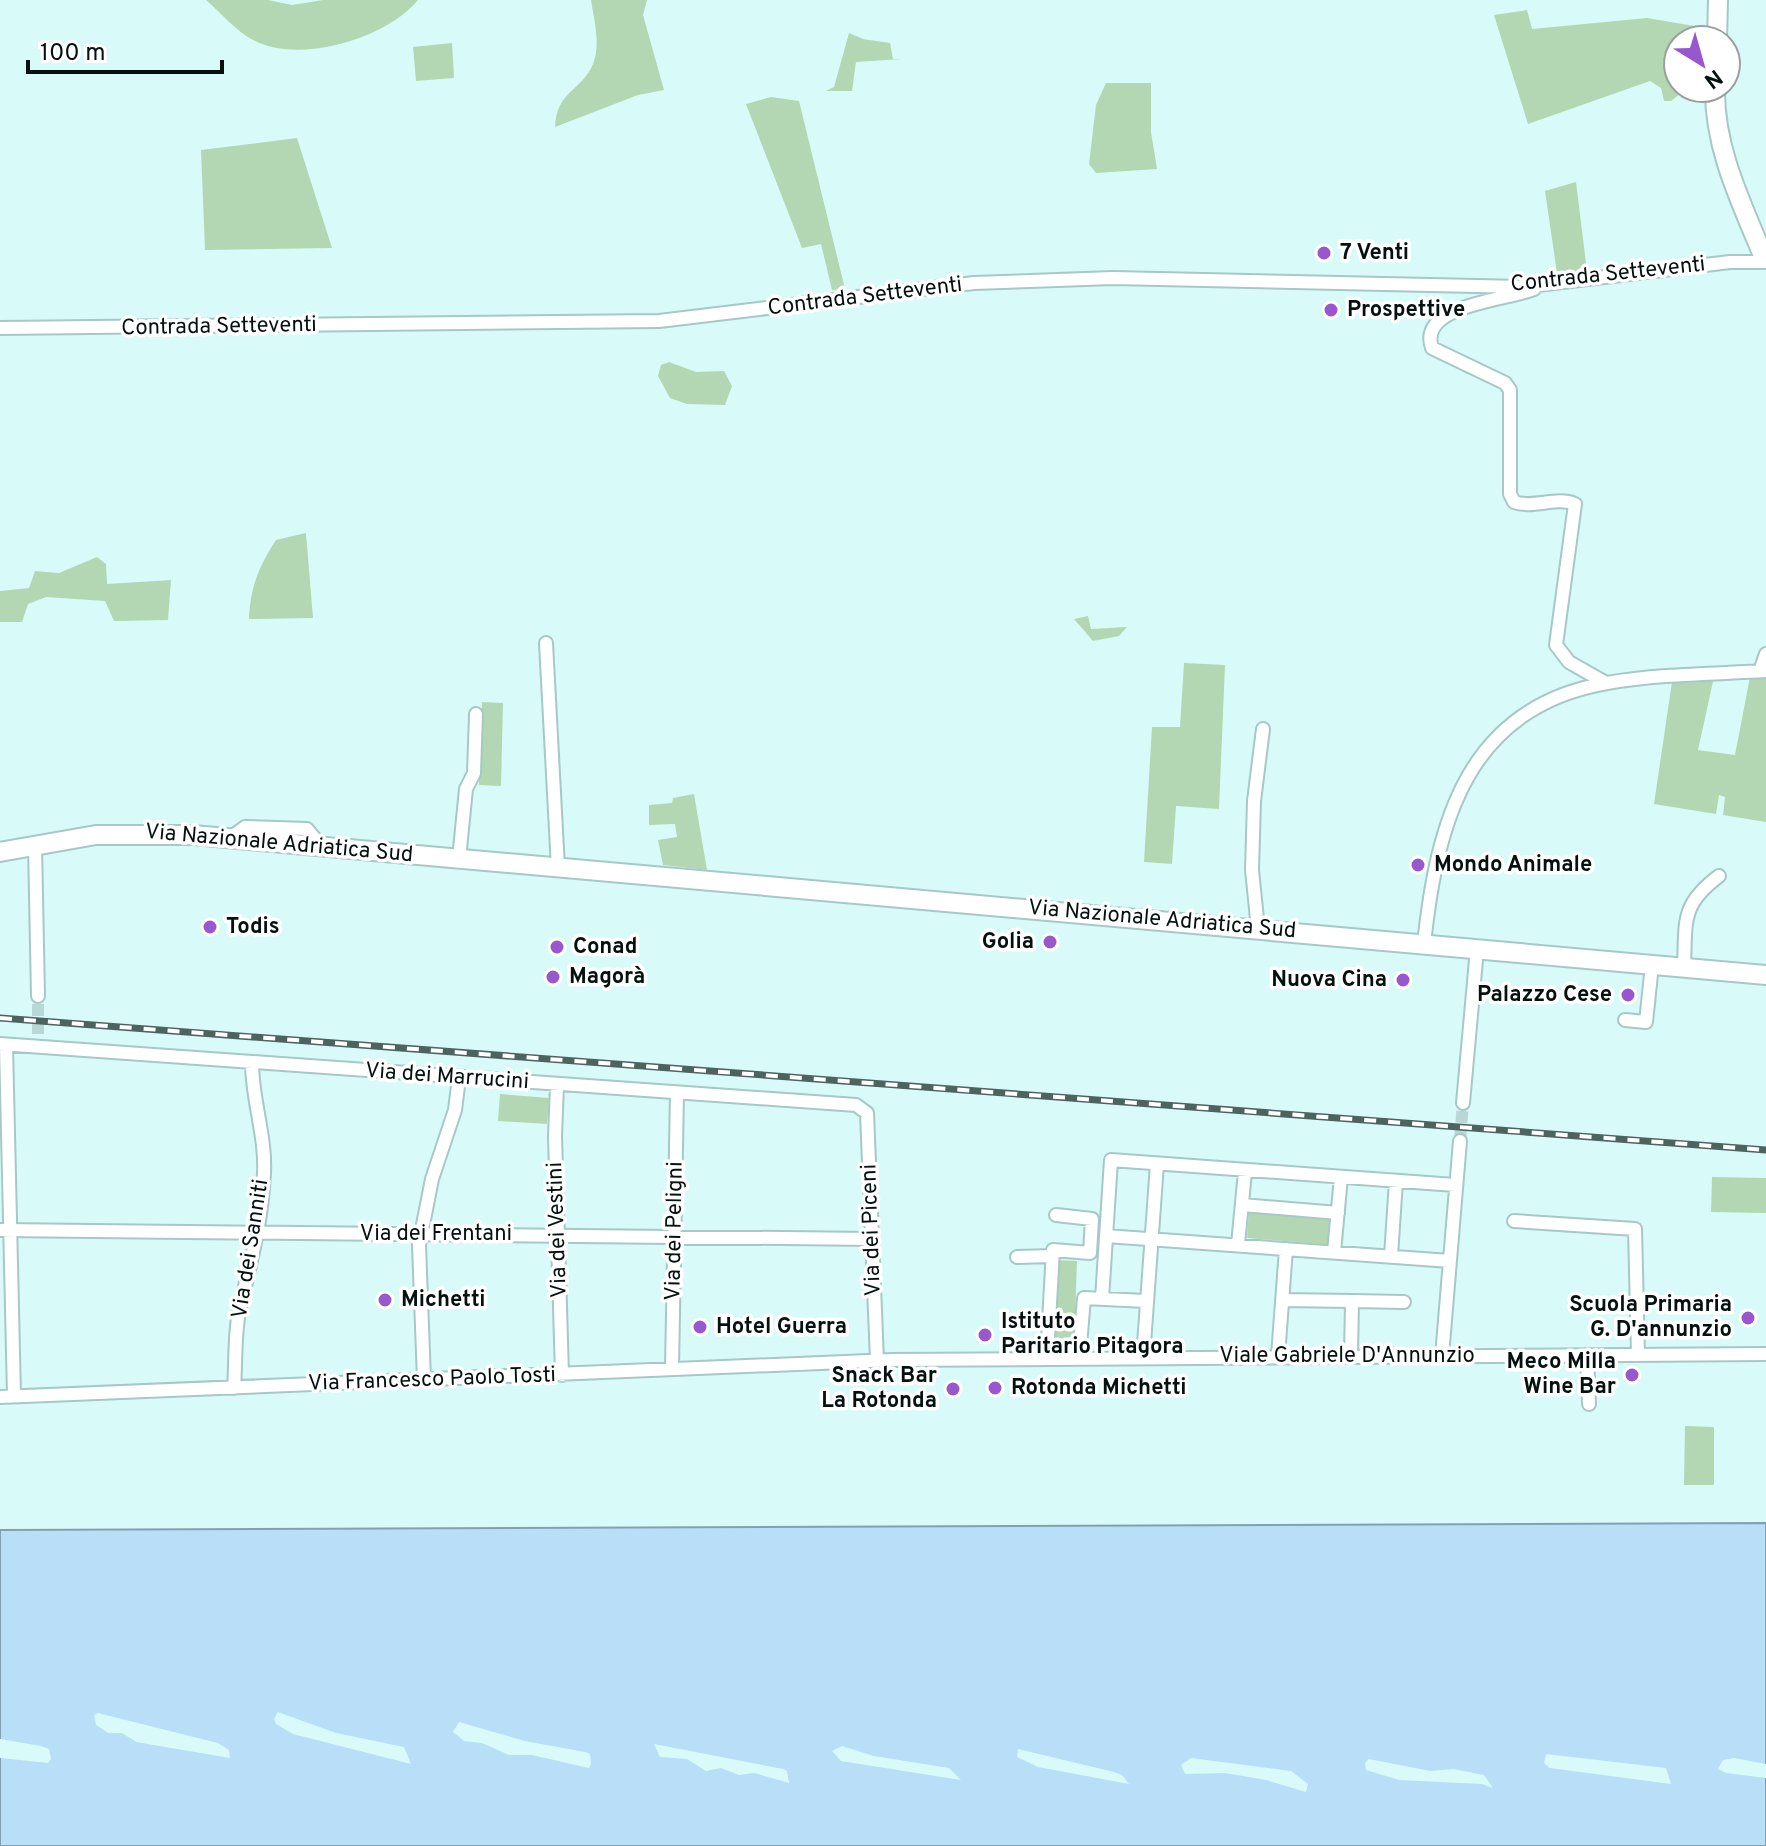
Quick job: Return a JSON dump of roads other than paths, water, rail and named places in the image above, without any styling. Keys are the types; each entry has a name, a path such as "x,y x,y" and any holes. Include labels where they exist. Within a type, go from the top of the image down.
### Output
{"main road":[{"path":"1717,24 1718,0"},
{"path":"1715,104 1715,123 1740,200 1764,253"},
{"name":"Via Nazionale Adriatica Sud","path":"0,852 140,832 230,838 1766,975"}],"street":[{"name":"Contrada Setteventi","path":"0,328 659,321 974,283 1113,278 1544,285 1730,262 1764,253"},
{"path":"1544,285 1513,298 1460,308 1444,316 1432,329 1429,340 1432,348 1505,383 1510,390 1510,494 1514,502 1526,506 1567,501 1575,504 1556,645 1569,662 1606,683"},
{"path":"546,643 558,868"},
{"path":"1424,944 1447,815 1468,773 1503,734 1553,700 1606,683 1763,671 1766,654"},
{"path":"459,859 466,789 474,773 476,714"},
{"path":"1258,929 1252,870 1254,801 1263,729"},
{"path":"35,845 38,996"},
{"path":"1684,968 1688,914 1694,894 1719,876"},
{"path":"1463,1103 1477,949"},
{"path":"1625,1020 1646,1022 1652,965"},
{"name":"Via dei Marrucini","path":"3,1044 38,1040 252,1063 856,1105"},
{"path":"3,1044 4,1230 14,1396"},
{"name":"Via dei Sanniti","path":"234,1388 240,1309 259,1230 263,1143 252,1095 252,1063"},
{"path":"424,1380 419,1245 424,1235 432,1179 455,1110 459,1078"},
{"name":"Via dei Vestini","path":"557,1085 562,1375"},
{"name":"Via dei Peligni","path":"672,1368 677,1093"},
{"name":"Via dei Piceni","path":"856,1105 867,1113 871,1239 870,1362"},
{"path":"1442,1356 1460,1141"},
{"path":"1102,1299 1111,1160 1455,1185"},
{"path":"1143,1358 1157,1164"},
{"path":"1238,1244 1245,1172"},
{"path":"1334,1252 1341,1177"},
{"path":"1391,1256 1396,1181"},
{"path":"1242,1205 1338,1213"},
{"path":"1047,1357 1053,1250 1090,1253 1092,1219 1056,1215"},
{"path":"1514,1221 1635,1229 1638,1354"},
{"name":"Via dei Frentani","path":"4,1230 259,1230 424,1235 871,1239"},
{"path":"1106,1236 1450,1261"},
{"path":"1278,1356 1286,1249"},
{"path":"1017,1257 1053,1256"},
{"path":"1079,1357 1083,1300 1146,1301"},
{"path":"1282,1300 1404,1302"},
{"path":"1351,1355 1352,1301"},
{"name":"Viale Gabriele D'Annunzio","path":"870,1362 1047,1357 1766,1354"},
{"path":"1587,1355 1589,1404"},
{"name":"Via Francesco Paolo Tosti","path":"0,1397 870,1362"}],"water":[{"path":"1766,1523 1766,1846 0,1846 0,1530"}],"tunnel":[{"path":"38,996 38,1034"},
{"path":"1460,1141 1463,1103"}],"railway":[{"path":"0,1018 1766,1150"}],"place":[{"name":"7 Venti","path":"1324,253"},
{"name":"Prospettive","path":"1331,310"},
{"name":"Mondo Animale","path":"1418,865"},
{"name":"Todis","path":"210,927"},
{"name":"Golia","path":"1050,942"},
{"name":"Conad","path":"557,947"},
{"name":"Magorà","path":"553,977"},
{"name":"Nuova Cina","path":"1403,980"},
{"name":"Palazzo Cese","path":"1628,995"},
{"name":"Michetti","path":"385,1300"},
{"name":"Scuola Primaria G. D'annunzio","path":"1748,1318"},
{"name":"Hotel Guerra","path":"700,1327"},
{"name":"Istituto Paritario Pitagora","path":"985,1335"},
{"name":"Meco Milla Wine Bar","path":"1632,1375"},
{"name":"Rotonda Michetti","path":"995,1388"},
{"name":"Snack Bar La Rotonda","path":"953,1389"}]}
